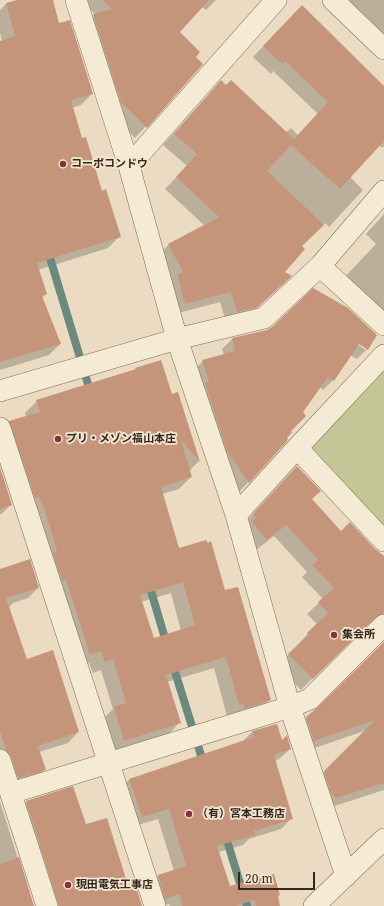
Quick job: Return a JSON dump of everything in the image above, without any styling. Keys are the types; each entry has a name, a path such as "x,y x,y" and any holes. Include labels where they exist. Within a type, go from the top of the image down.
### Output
{"street":[{"path":"76,0 129,166 177,339 236,515 290,707 346,876"},
{"path":"129,166 276,0"},
{"path":"333,0 384,49"},
{"path":"0,391 177,339 264,318 320,266 384,191"},
{"path":"320,266 384,325"},
{"path":"236,515 384,355"},
{"path":"0,428 155,906"},
{"path":"297,448 384,541"},
{"path":"11,793 290,707 310,699 384,625"},
{"path":"0,760 47,906"},
{"path":"324,903 346,876 384,839"}],"green space":[{"path":"384,366 384,527 306,449"}],"building":[{"path":"17,0 53,0 59,23 70,20 93,94 71,100 82,138 86,137 102,191 106,189 121,237 37,263 47,294 42,296 61,344 0,362 0,41 15,36 6,3"},
{"path":"102,0 209,0 180,32 200,52 196,57 203,64 147,128 121,102 93,14 112,9"},
{"path":"302,5 384,86 384,141 340,189 291,145 267,171 324,225 302,246 305,249 285,272 292,276 258,307 237,312 231,292 185,304 177,274 183,272 168,244 219,217 176,177 197,154 174,134 221,80 226,85 231,80 294,139 328,102 285,61 282,64 263,46"},
{"path":"313,288 348,308 377,335 368,350 359,344 334,381 328,377 303,412 306,416 291,431 292,432 287,438 288,440 249,483 227,451 205,383 209,382 202,360 235,351 232,338 267,330 272,327"},
{"path":"161,360 172,394 178,392 200,462 181,440 192,477 161,487 179,548 206,540 208,543 211,541 225,590 238,587 271,700 244,709 243,703 239,705 226,657 166,675 181,723 124,741 114,707 126,703 113,659 105,662 101,651 90,655 66,580 62,581 53,553 57,551 46,514 39,497 35,498 9,421 40,412 36,400 136,369 135,368","holes":["183,582 195,625 154,638 140,595"]},
{"path":"297,466 321,491 312,499 341,531 350,522 375,549 384,556 384,613 376,617 313,679 288,654 328,613 318,602 334,588 312,565 318,560 286,525 267,540 252,522 256,518 253,514"},
{"path":"0,467 12,505 0,509"},
{"path":"30,559 39,588 6,598 27,659 53,650 79,732 38,746 46,770 18,778 11,756 6,750 0,732 0,569"},
{"path":"384,642 384,783 336,798 331,793 324,771 375,720 314,741 306,717"},
{"path":"277,724 282,740 287,735 291,749 274,755 293,819 254,831 255,835 217,846 230,886 274,874 280,895 278,896 280,906 256,906 254,900 236,906 182,906 180,894 165,899 158,875 186,866 169,809 142,817 129,779 254,737 252,731"},
{"path":"73,786 86,824 107,818 128,885 135,883 142,906 59,906 26,801"},
{"path":"19,857 34,906 0,906 0,864"}],"waterway":[{"path":"47,248 91,394"},
{"path":"148,581 167,645"},
{"path":"172,662 204,765"},
{"path":"225,834 247,906"}],"place":[{"name":"コーポコンドウ","path":"63,164"},
{"name":"プリ・メゾン福山本庄","path":"58,439"},
{"name":"集会所","path":"334,635"},
{"name":"（有）宮本工務店","path":"189,814"},
{"name":"現田電気工事店","path":"68,885"}]}
